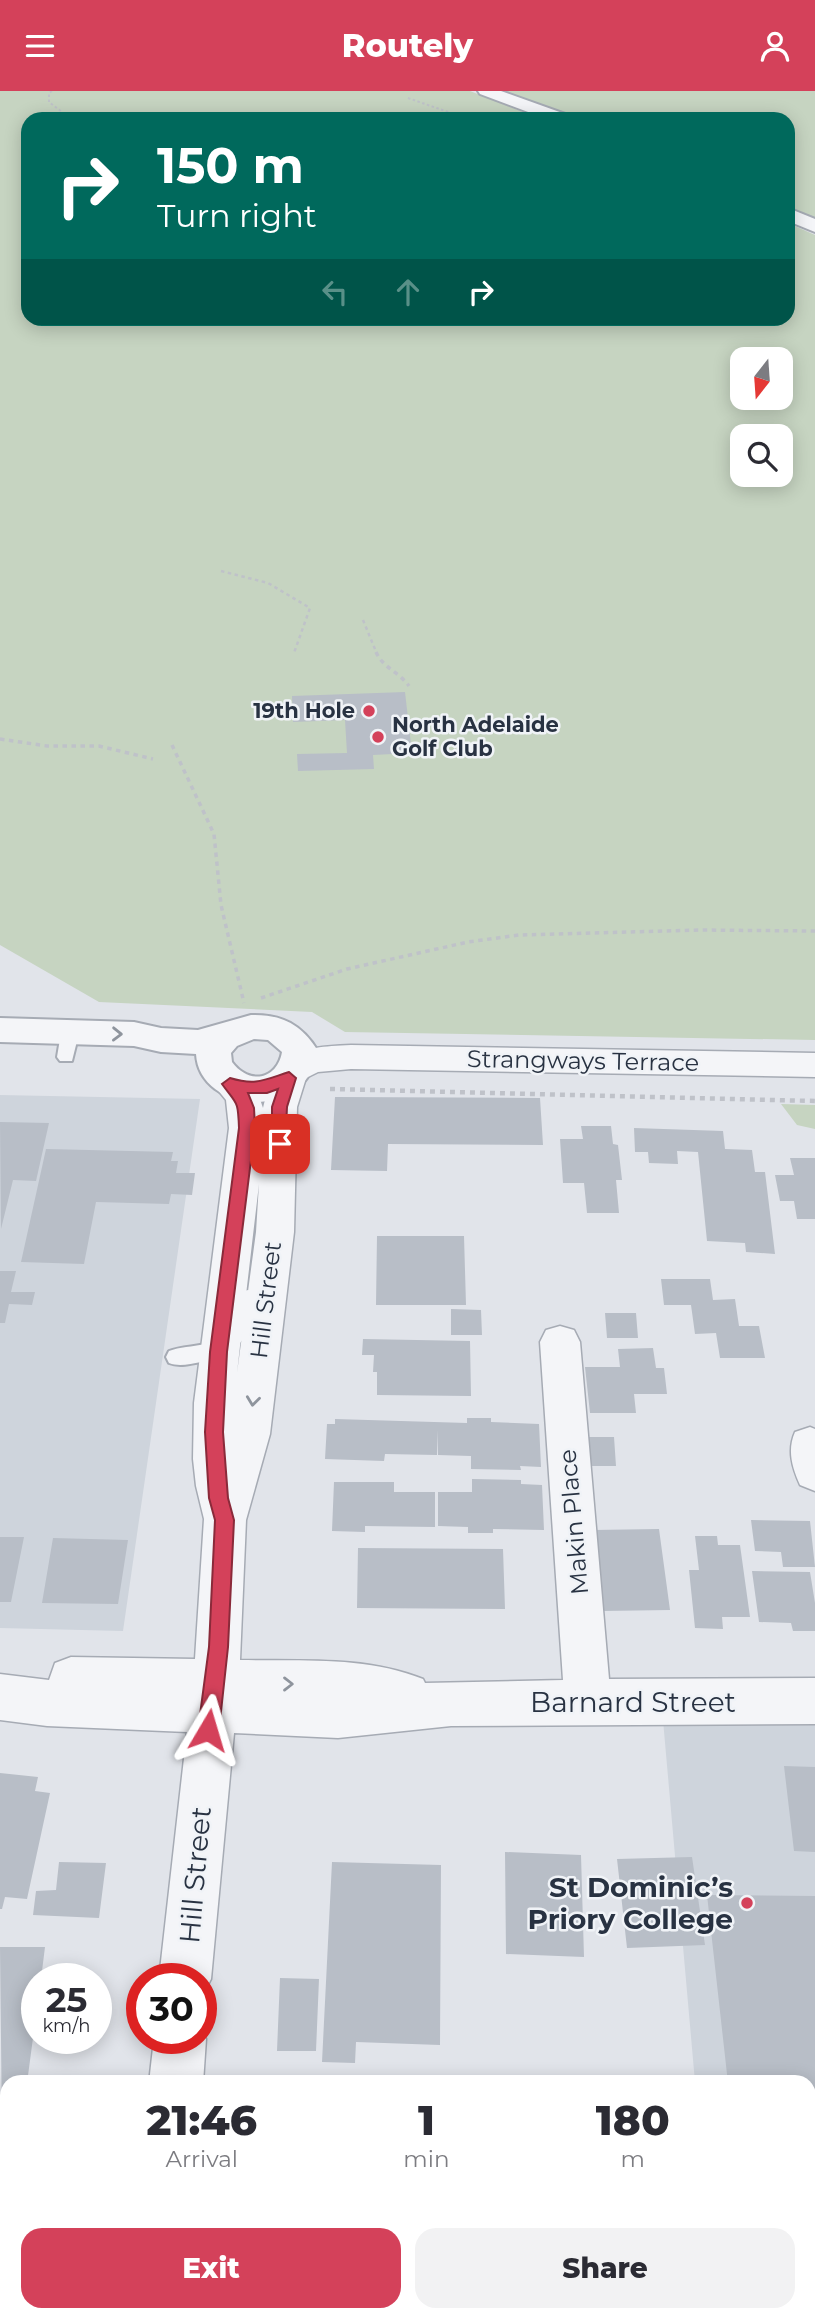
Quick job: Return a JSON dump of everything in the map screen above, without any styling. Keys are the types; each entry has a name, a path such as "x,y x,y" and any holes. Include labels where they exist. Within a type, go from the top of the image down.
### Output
{"street":[{"path":"486,91 543,112"},
{"path":"795,217 815,226"},
{"path":"224,1027 213,1058 224,1079"},
{"path":"0,1030 68,1045 177,1060 241,1088 267,1088 294,1063 286,1034 267,1027 224,1027 161,1040 134,1034 68,1045 0,1055"},
{"name":"Strangways Terrace","path":"294,1063 351,1057 815,1065"},
{"name":"Hill Street","path":"225,1520 219,1498 214,1432 219,1352 259,1187 294,1063"},
{"name":"Hill Street","path":"187,1963 212,1697 225,1520 249,1434 275,1233 259,1187 247,1128 246,1108 241,1094 224,1079"},
{"name":"Makin Place","path":"560,1342 588,1702"},
{"name":"Barnard Street","path":"0,1685 52,1678 338,1715 451,1703 815,1701"},
{"name":"Barnard Street","path":"0,1697 47,1703 212,1697"},
{"path":"177,2075 179,2054"}],"lane":[{"path":"176,1357 219,1352 233,1339 245,1322 253,1257 275,1233"}],"path":[{"path":"52,91 49,93 49,102 62,112"},
{"path":"408,98 448,112"},
{"path":"221,571 253,576 286,588 310,608 293,653"},
{"path":"363,620 380,661 387,668 399,673 408,686"},
{"path":"0,739 47,746 99,746 153,759"},
{"path":"172,745 214,834 221,905 224,1027"},
{"path":"224,1027 231,1019 198,1026 224,1027 347,969 468,942 507,937 699,930 815,931"},
{"path":"326,1089 815,1101"}],"shaded area":[{"path":"0,1095 200,1099 123,1631 0,1628"},
{"name":"St Dominic’s Priory College","path":"663,1720 815,1723 815,2075 694,2075"}],"green space":[{"path":"0,91 470,91 523,112 21,112 21,326 795,326 795,226 815,235 815,1040 345,1032 312,1012 99,1002 0,945"},
{"path":"500,91 815,91 815,219 795,210 795,112 558,112"},
{"path":"781,1104 815,1105 815,1129 797,1125"}],"building":[{"name":"North Adelaide Golf Club","path":"405,692 412,753 373,755 374,769 298,771 297,754 347,753 345,720 293,722 292,696"},
{"path":"335,1097 540,1098 543,1145 388,1144 387,1171 331,1170"},
{"path":"0,1122 49,1123 36,1181 13,1180 1,1229"},
{"path":"581,1126 611,1126 613,1144 618,1145 622,1180 616,1180 619,1213 587,1213 584,1183 563,1183 560,1139 583,1139"},
{"path":"634,1128 723,1131 725,1149 752,1150 755,1172 765,1172 775,1254 746,1252 745,1243 707,1241 698,1152 677,1151 678,1164 649,1163 648,1152 635,1152"},
{"path":"46,1149 173,1152 171,1161 178,1161 176,1173 195,1173 192,1195 171,1194 169,1204 96,1202 84,1264 21,1262"},
{"path":"790,1158 815,1158 815,1219 797,1219 794,1201 780,1201 775,1175 794,1175"},
{"path":"377,1236 464,1236 466,1305 376,1305"},
{"path":"0,1271 16,1271 11,1292 35,1292 32,1305 9,1304 5,1323 0,1323"},
{"path":"661,1279 710,1279 713,1300 735,1299 739,1326 759,1326 765,1358 720,1358 716,1333 695,1334 691,1305 664,1305"},
{"path":"451,1309 481,1310 482,1335 451,1335"},
{"path":"605,1313 636,1313 638,1338 607,1338"},
{"path":"363,1339 470,1341 471,1396 377,1395 377,1372 373,1372 374,1355 362,1355"},
{"path":"653,1348 656,1368 664,1368 667,1394 634,1394 636,1413 590,1413 585,1367 620,1367 618,1349"},
{"path":"467,1418 539,1424 541,1467 520,1466 521,1470 471,1469 471,1456 438,1455 438,1430 437,1455 385,1454 384,1461 325,1459 327,1424 335,1424 335,1419 467,1423"},
{"path":"582,1437 614,1437 616,1466 584,1466"},
{"path":"472,1479 521,1480 521,1484 542,1485 544,1530 493,1529 493,1533 468,1533 468,1527 438,1526 438,1492 472,1492"},
{"path":"334,1482 394,1482 394,1492 435,1492 435,1527 365,1526 365,1532 332,1531"},
{"path":"751,1520 810,1521 815,1567 783,1567 781,1552 755,1551"},
{"path":"659,1529 670,1610 602,1611 594,1530"},
{"path":"695,1536 717,1536 718,1545 740,1545 750,1617 722,1617 723,1629 695,1628 689,1570 699,1570"},
{"path":"0,1537 24,1537 11,1602 0,1602"},
{"path":"53,1538 128,1540 118,1604 42,1603"},
{"path":"358,1548 503,1549 505,1609 357,1608"},
{"path":"752,1571 810,1572 815,1603 815,1631 793,1631 791,1623 759,1622"},
{"path":"784,1766 815,1767 815,1852 794,1851"},
{"path":"0,1773 38,1777 35,1791 50,1793 27,1899 5,1897 2,1909 0,1909"},
{"path":"505,1852 581,1855 584,1957 506,1954"},
{"path":"692,1857 705,1945 627,1948 617,1859"},
{"path":"59,1862 106,1863 99,1918 33,1915 36,1891 56,1890"},
{"path":"332,1862 441,1865 440,2045 356,2042 355,2063 322,2062"},
{"path":"707,1895 815,1896 815,2075 727,2075"},
{"path":"0,1947 45,1947 43,1963 21,1963 21,2054 31,2054 28,2075 1,2075"},
{"path":"280,1978 319,1979 316,2051 277,2051"}],"place":[{"name":"19th Hole","path":"369,711"},
{"name":"North Adelaide Golf Club","path":"378,737"},
{"name":"St Dominic’s Priory College","path":"747,1903"}],"route":[{"path":"208,1730 219,1647 225,1520 219,1498 214,1432 219,1352 247,1128 246,1108 241,1094 230,1084 241,1088 267,1088 289,1078 280,1107 280,1144"}]}
